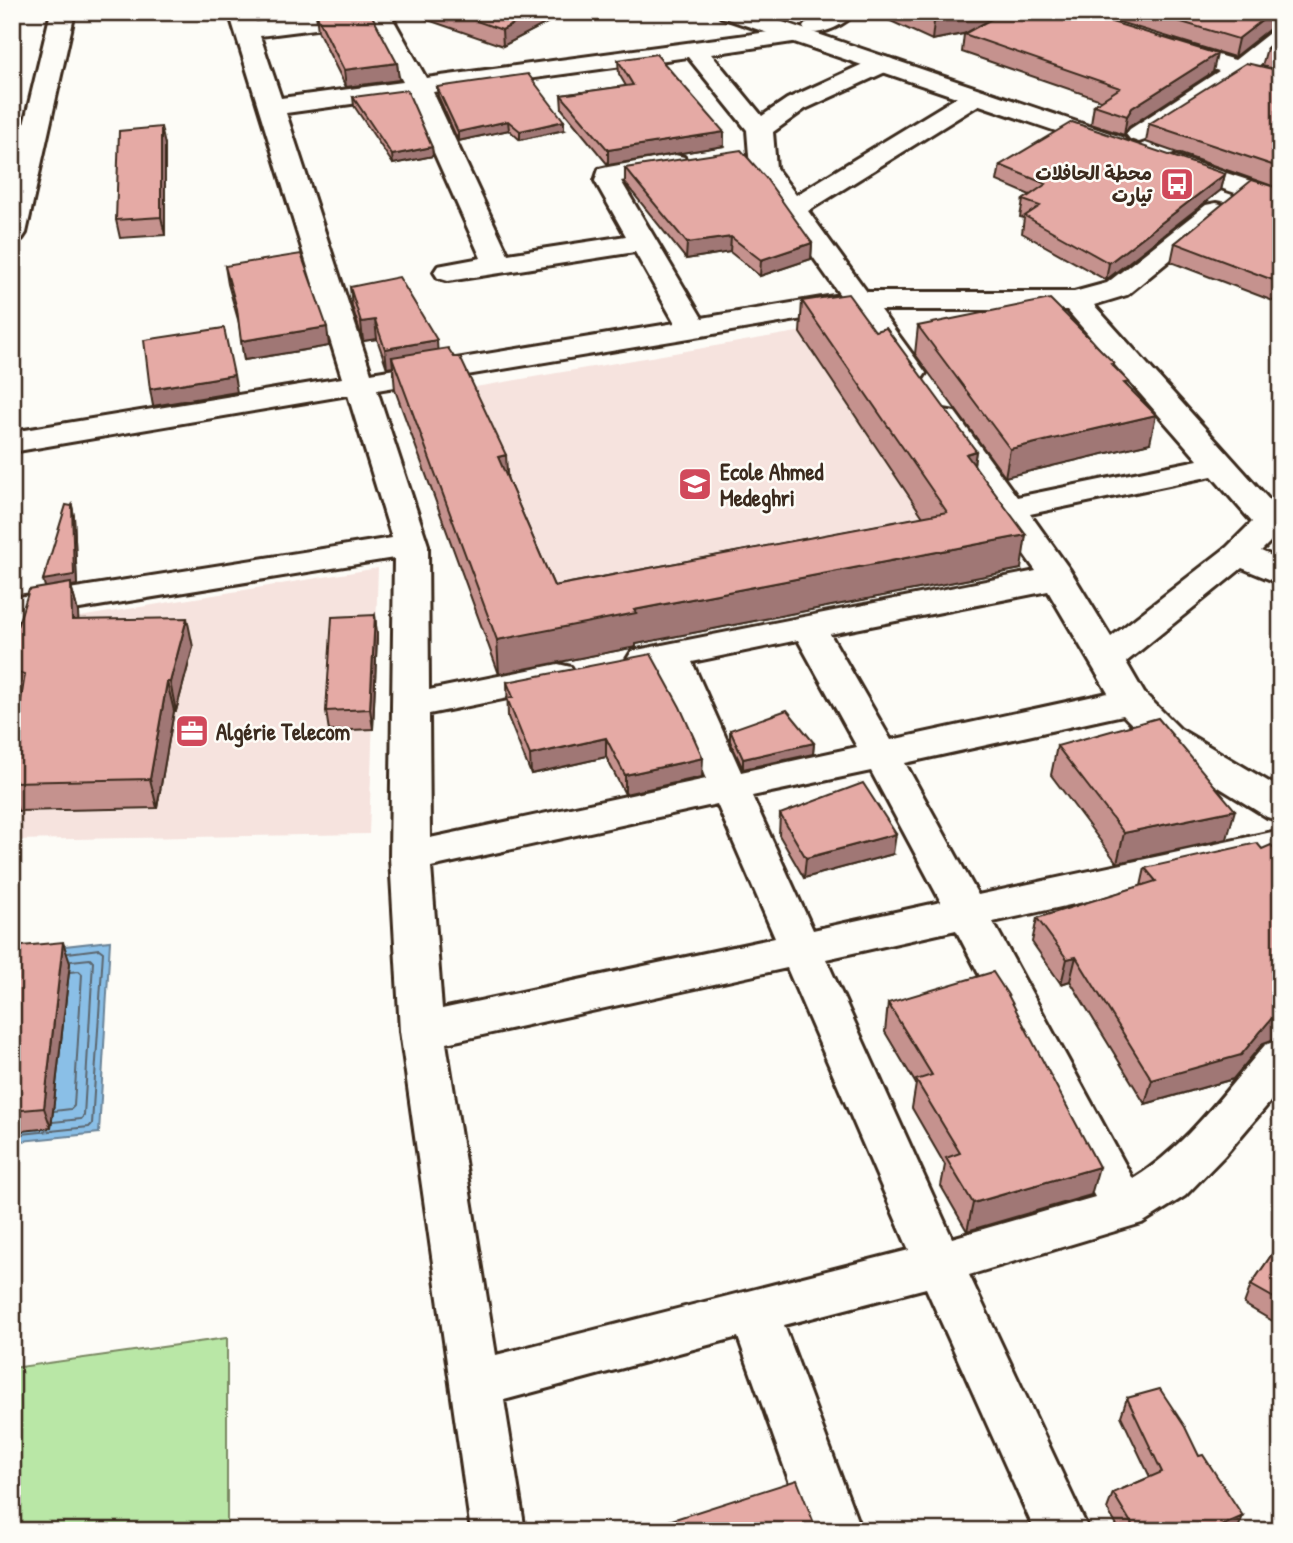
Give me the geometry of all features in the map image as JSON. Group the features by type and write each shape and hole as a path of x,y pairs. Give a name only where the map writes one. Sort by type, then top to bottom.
{"street":[{"path":"12,233 63,12"},
{"path":"729,12 806,31 1139,134 1281,182"},
{"path":"772,12 806,31 883,64 1281,200"},
{"path":"271,107 806,31 844,12"},
{"path":"498,264 418,87 378,13 244,21 411,545 410,857 422,1031 498,1531"},
{"path":"1139,134 1239,69 1281,35"},
{"path":"1137,38 1281,82"},
{"path":"694,49 763,168 1058,578 1131,701 1167,738 1281,807"},
{"path":"752,145 796,104 883,64"},
{"path":"793,209 976,96"},
{"path":"693,329 608,181 608,175 695,160"},
{"path":"12,442 859,301 1075,300 1117,289 1245,188"},
{"path":"448,272 643,242"},
{"path":"1075,300 1219,465 1275,517 1240,554 1107,659"},
{"path":"1008,509 1219,465"},
{"path":"12,608 411,545"},
{"path":"1240,554 1281,573"},
{"path":"409,706 1058,578"},
{"path":"807,627 882,755 1125,1209"},
{"path":"670,654 939,1263 1062,1531"},
{"path":"410,857 1131,701"},
{"path":"422,1031 1281,844"},
{"path":"475,1384 939,1263 1125,1209 1168,1182 1184,1167 1208,1143 1281,1057"},
{"path":"754,1311 834,1531"}],"shaded area":[{"name":"Ecole Ahmed Medeghri","path":"844,324 1021,569 498,671 399,400"},
{"name":"Algérie Telecom","path":"378,568 369,834 12,840 12,628"}],"green space":[{"path":"227,1338 227,1531 12,1531 12,1368"}],"water":[{"path":"110,941 99,1133 12,1142 12,952"}],"building":[{"path":"370,12 397,63 344,70 316,14"},
{"path":"451,12 536,12 502,30"},
{"path":"912,12 984,12 934,22"},
{"path":"1004,12 1079,12 1217,54 1132,108 1127,116 1094,105 1120,88 964,34"},
{"path":"1148,12 1273,12 1238,39"},
{"path":"1281,36 1281,52 1267,48"},
{"path":"656,54 724,132 608,150 561,95 633,85 618,60"},
{"path":"1246,63 1281,71 1281,168 1149,124"},
{"path":"528,74 564,121 520,131 508,121 458,132 437,87"},
{"path":"407,90 432,147 392,155 353,97"},
{"path":"1072,122 1225,174 1109,263 1025,216 1040,206 1023,200 1046,184 1000,165"},
{"path":"161,127 161,217 116,220 119,131"},
{"path":"741,150 765,177 812,243 761,260 731,237 687,243 625,168"},
{"path":"1252,180 1281,189 1281,283 1175,243"},
{"path":"301,254 327,327 241,341 237,309 225,266"},
{"path":"399,277 437,340 385,349 375,320 361,322 350,287"},
{"path":"848,294 875,331 886,328 976,451 966,454 1026,535 634,610 636,613 497,640 392,357 448,348 454,357 460,357 506,455 498,457 554,586 947,512 802,301"},
{"path":"1050,299 1114,363 1111,364 1129,382 1124,383 1156,415 1010,449 918,326"},
{"path":"224,328 234,375 150,389 144,340"},
{"path":"66,505 72,506 74,575 43,580"},
{"path":"71,583 72,620 187,618 170,682 167,682 150,779 12,782 12,758 25,674 12,672 12,643 29,590"},
{"path":"375,615 370,709 326,711 332,617"},
{"path":"651,654 680,707 703,758 625,775 606,738 530,755 507,698 513,697 507,682"},
{"path":"787,710 814,743 743,759 730,730"},
{"path":"1158,718 1235,810 1124,833 1057,746"},
{"path":"863,783 896,834 806,858 780,814"},
{"path":"1257,843 1262,849 1271,845 1281,856 1281,1015 1271,1019 1241,1055 1152,1080 1076,957 1067,959 1037,918 1156,881 1145,868"},
{"path":"63,942 44,1108 12,1111 12,947"},
{"path":"993,972 1008,995 1099,1167 973,1203 946,1158 960,1153 916,1080 932,1075 888,1003"},
{"path":"1281,1241 1281,1302 1251,1285"},
{"path":"1160,1389 1185,1427 1199,1456 1203,1455 1243,1516 1210,1531 1136,1531 1113,1493 1162,1472 1127,1398"},
{"path":"797,1480 817,1531 651,1531 650,1527"}],"place":[{"name":"محطة الحافلات تيارت","path":"1177,184"},
{"name":"Ecole Ahmed Medeghri","path":"695,484"},
{"name":"Algérie Telecom","path":"192,731"}]}
